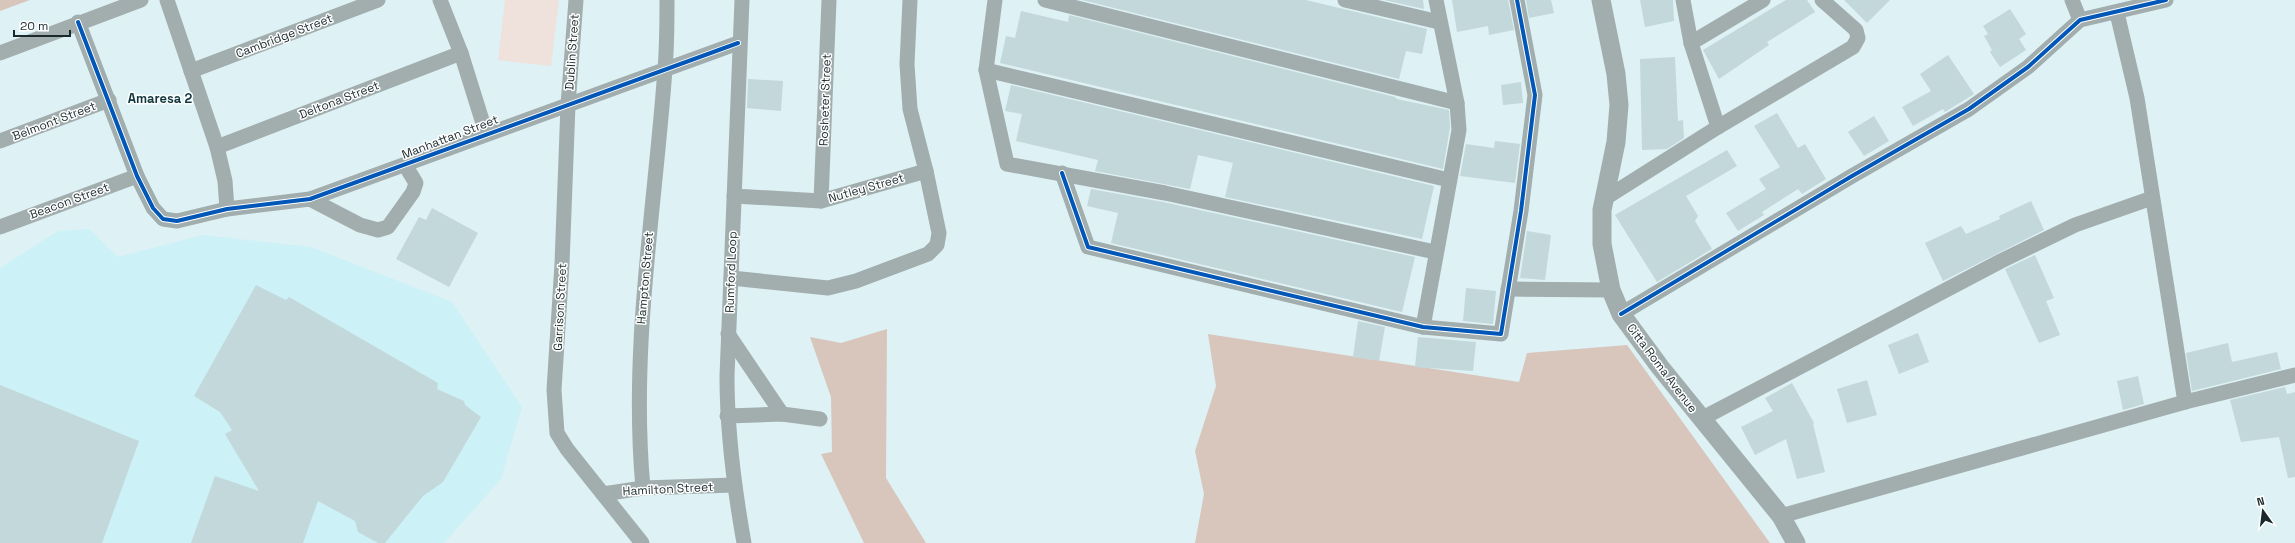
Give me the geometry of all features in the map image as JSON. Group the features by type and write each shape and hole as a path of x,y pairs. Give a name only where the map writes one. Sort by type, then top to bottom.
{"street":[{"path":"0,53 78,22 141,0"},
{"path":"167,0 217,147 225,181 227,209"},
{"name":"Cambridge Street","path":"191,72 378,0"},
{"path":"440,0 461,53 486,133"},
{"name":"Dublin Street","path":"568,104 576,0"},
{"name":"Hampton Street","path":"643,488 638,439 638,378 644,278 666,69 667,0"},
{"name":"Rumford Loop","path":"742,0 738,43 734,196 728,334 727,416 734,485 744,543"},
{"name":"Rosheter Street","path":"821,201 829,0"},
{"path":"731,278 828,288 856,281 928,254 937,245 938,233 926,172 910,109 906,64 910,0"},
{"path":"995,0 986,70 1007,164 1062,173 1435,252"},
{"path":"1046,0 1457,103"},
{"path":"1345,0 1439,22"},
{"path":"1423,327 1435,252 1459,130 1457,103 1439,22 1436,0"},
{"path":"1062,173 1088,247 1423,327 1501,334 1521,211 1535,96 1517,0"},
{"name":"Citta Roma Avenue","path":"1601,0 1616,74 1619,105 1616,142 1602,210 1602,244 1611,290 1621,314 1701,419 1781,516 1796,543"},
{"path":"1683,0 1691,43 1718,127"},
{"path":"1691,43 1764,0"},
{"path":"1604,199 1718,127 1853,47 1858,38 1856,30 1822,0"},
{"path":"2072,0 2080,20"},
{"path":"1621,314 1845,180 1969,109 2028,67 2080,20 2117,13 2166,0"},
{"path":"2117,13 2137,98 2185,402"},
{"path":"78,22 138,176"},
{"name":"Manhattan Street","path":"138,176 152,208 163,218 177,221 227,209 310,200 486,133 738,43"},
{"name":"Deltona Street","path":"217,147 461,53"},
{"path":"986,70 1449,180"},
{"name":"Belmont Street","path":"0,141 109,100"},
{"name":"Garrison Street","path":"568,104 562,264 554,390 557,433 567,449 604,494"},
{"path":"310,200 360,225 378,230 388,227 415,187 416,182 405,165"},
{"name":"Nutley Street","path":"734,196 821,201 926,172"},
{"name":"Beacon Street","path":"0,227 138,176"},
{"path":"1701,419 2001,261 2075,225 2152,198"},
{"path":"1508,289 1611,290"},
{"path":"728,334 782,414"},
{"path":"1781,516 2185,402 2295,375"},
{"path":"727,416 782,414 820,419"},
{"name":"Hamilton Street","path":"604,494 643,488 734,485"},
{"path":"604,494 642,543"}],"shaded area":[{"path":"0,0 30,0 0,11"},
{"path":"505,0 559,0 551,66 498,60"},
{"path":"89,229 118,257 203,235 311,247 452,302 522,407 501,479 444,543 0,543 0,268 58,231"},
{"path":"887,329 886,478 926,543 864,543 821,454 832,452 831,397 810,337 841,343"},
{"path":"1208,334 1519,382 1527,353 1627,345 1770,543 1195,543 1204,494 1195,451 1216,386"}],"building":[{"path":"1082,0 1306,0 1427,29 1422,54 1406,51 1399,79"},
{"path":"1384,0 1423,0 1424,9"},
{"path":"1452,0 1508,0 1514,30 1489,35 1488,26 1457,32"},
{"path":"1526,0 1551,0 1554,13 1529,18"},
{"path":"1640,0 1673,0 1674,21 1645,27"},
{"path":"1786,0 1807,0 1815,12 1767,42 1769,45 1719,79 1703,50"},
{"path":"1844,0 1890,0 1867,23"},
{"path":"2010,9 2026,34 2019,39 2026,50 2000,67 1990,52 1992,50 1984,36 1988,34 1983,26"},
{"path":"1021,11 1068,22 1069,15 1395,97 1397,99 1449,110 1450,127 1443,169 1000,63 1006,36 1015,38"},
{"path":"1948,55 1974,94 1945,112 1943,109 1913,126 1902,107 1931,91 1920,74"},
{"path":"1675,57 1678,121 1683,120 1684,138 1667,149 1642,150 1640,59"},
{"path":"748,79 783,81 781,111 747,108"},
{"path":"1521,82 1523,103 1503,105 1501,85"},
{"path":"1011,85 1434,186 1422,239 1225,197 1233,163 1198,155 1190,189 1095,171 1098,160 1016,141 1022,114 1005,111"},
{"path":"1777,113 1798,148 1805,144 1826,179 1802,194 1798,189 1762,212 1764,215 1738,231 1726,213 1766,189 1759,179 1780,167 1754,126"},
{"path":"1874,116 1889,141 1864,156 1848,132"},
{"path":"1495,141 1520,144 1515,183 1460,176 1466,144 1494,148"},
{"path":"1727,150 1737,166 1686,196 1698,216 1695,221 1712,249 1657,282 1615,215"},
{"path":"1091,189 1163,202 1415,257 1402,312 1111,243 1118,213 1087,206"},
{"path":"2031,201 2044,230 1943,281 1925,243 1961,226 1966,234 2000,219 1999,216"},
{"path":"432,208 478,233 449,287 396,259 419,217 426,220"},
{"path":"1527,231 1551,235 1545,280 1520,278"},
{"path":"2035,255 2054,298 2046,301 2060,335 2039,343 2005,269"},
{"path":"256,285 286,300 289,297 438,383 437,389 464,401 465,405 481,417 443,482 423,496 385,543 378,543 358,532 355,521 318,501 303,543 191,543 215,476 259,491 225,434 232,430 220,412 194,396"},
{"path":"1466,288 1496,291 1493,324 1463,321"},
{"path":"1358,321 1385,327 1379,361 1353,357"},
{"path":"1918,333 1929,362 1899,374 1888,345"},
{"path":"1418,337 1476,342 1473,371 1415,367"},
{"path":"2228,343 2232,362 2277,352 2281,369 2192,391 2186,353"},
{"path":"2138,376 2144,404 2123,410 2117,381"},
{"path":"1867,380 1877,415 1847,423 1837,389"},
{"path":"1792,383 1814,423 1825,472 1797,479 1786,439 1755,455 1741,427 1773,411 1765,398"},
{"path":"0,385 139,441 102,543 0,543"},
{"path":"2285,387 2287,394 2295,392 2295,477 2288,478 2279,437 2241,442 2230,400"}],"cycle path":[{"path":"1062,173 1088,247 1423,327 1501,334 1521,211 1535,95 1517,0"},
{"path":"1621,314 1852,176 1969,109 2028,67 2080,20 2166,0"},
{"path":"78,22 137,176 153,208 163,219 177,221 227,209 310,199 738,43"}],"district":[{"name":"Amaresa 2","path":"160,98"}]}
